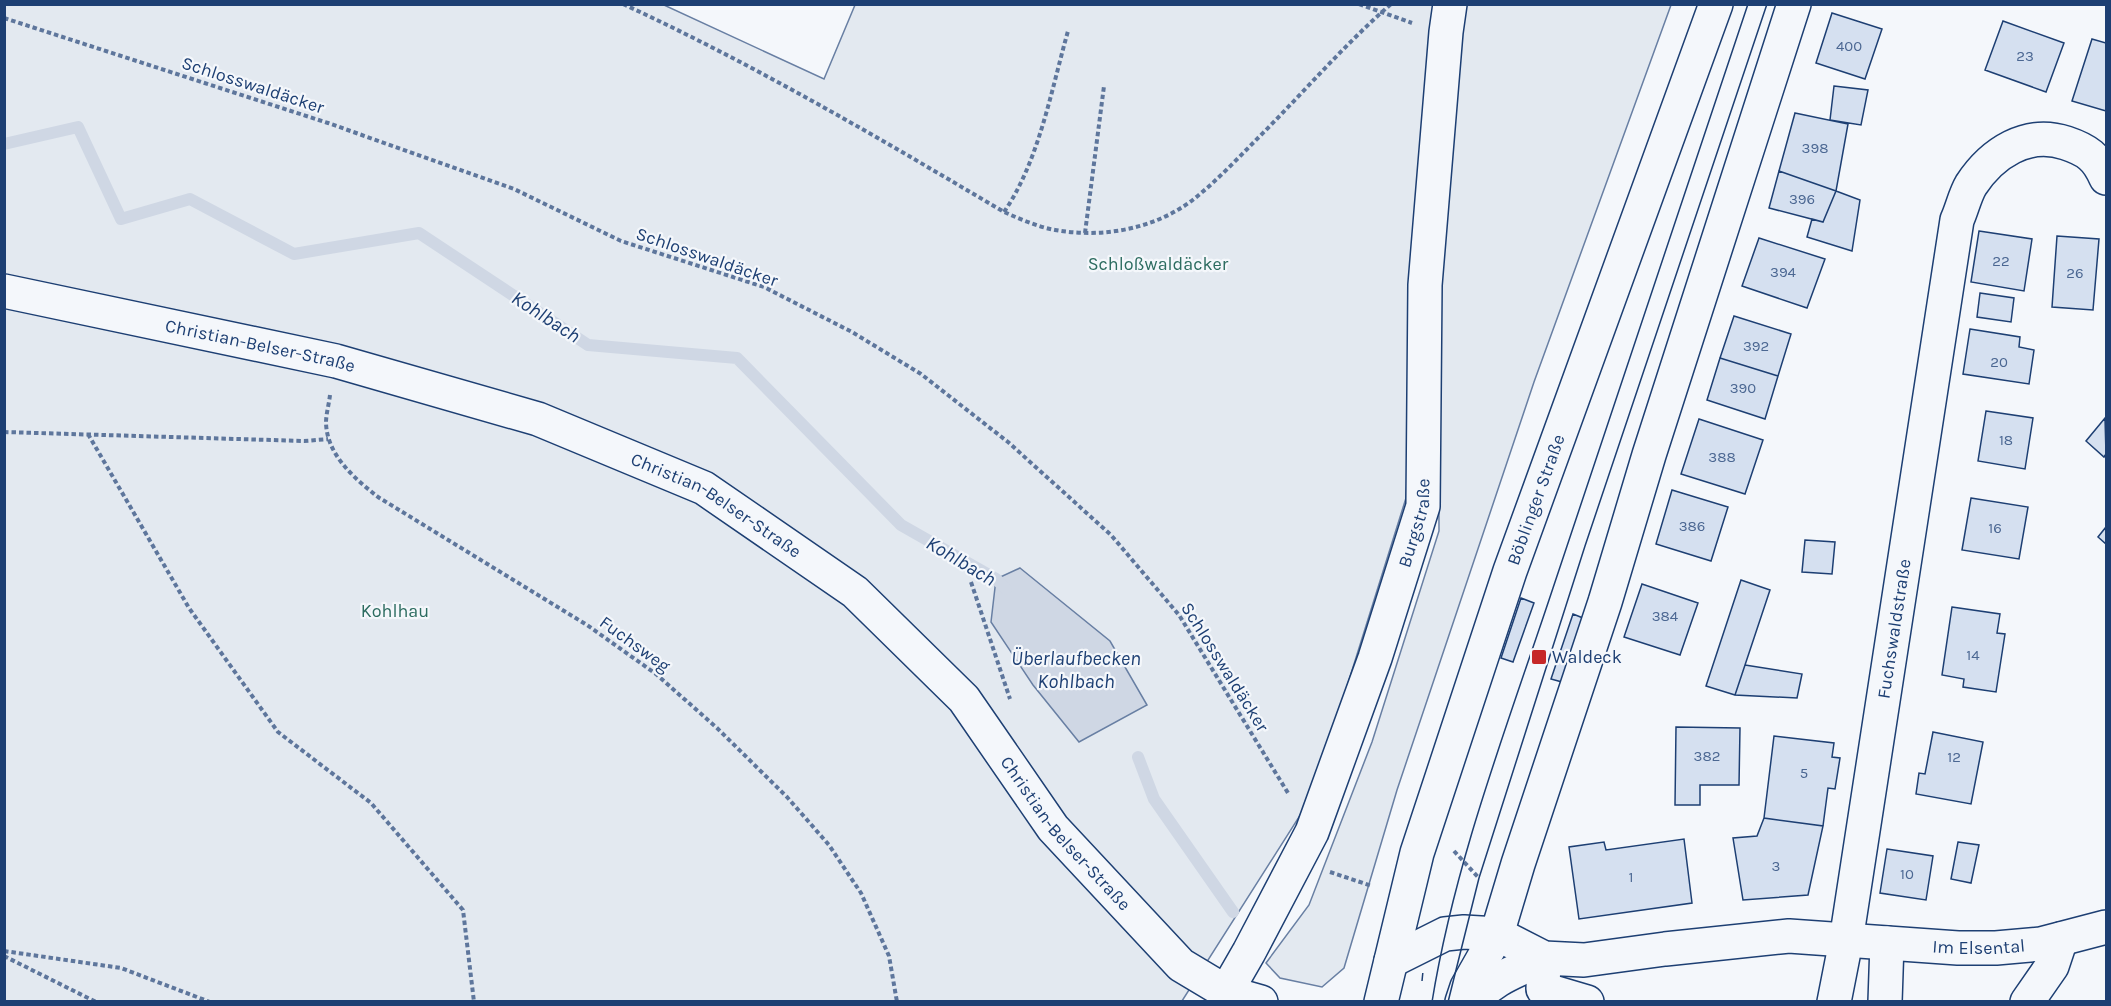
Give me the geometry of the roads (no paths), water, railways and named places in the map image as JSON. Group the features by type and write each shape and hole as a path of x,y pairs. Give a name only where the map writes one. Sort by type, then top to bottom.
{"street":[{"name":"Böblinger Straße","path":"1381,1002 1417,853 1510,571 1716,4"},
{"path":"1462,1002 1467,987 1497,934 1605,602 1649,455 1794,4"},
{"name":"Burgstraße","path":"1230,997 1249,952 1312,831 1376,658 1423,506 1425,285 1448,18"},
{"name":"Fuchswaldstraße","path":"1834,1002 1846,941 1958,220 1970,187 1987,164 2010,146 2034,139 2057,140 2084,149 2101,166 2106,178"},
{"name":"Christian-Belser-Straße","path":"4,291 336,361 538,419 704,488 855,592 964,699 1053,828 1181,965 1230,997 1261,1002"},
{"name":"Im Elsental","path":"1846,941 1996,948 2040,944 2106,927"},
{"path":"1391,961 1444,934 1464,932 1497,934 1544,958 1584,960 1789,936 1846,941"},
{"path":"2027,1002 2052,966 2061,939"},
{"path":"1885,1002 1887,944"},
{"path":"1474,1002 1479,994 1501,978 1544,958"},
{"path":"1544,958 1543,990 1587,1002"}],"water":[{"name":"Überlaufbecken Kohlbach","path":"1020,568 1110,641 1147,705 1079,742 1033,685 991,622 996,579"}],"waterway":[{"name":"Kohlbach","path":"4,144 78,127 121,219 190,199 294,254 419,233 588,345 737,358 901,525 996,579 1006,589"},
{"name":"Kohlbach","path":"1138,757 1154,799 1233,912"}],"tram line":[{"path":"1432,1002 1454,897 1484,793 1748,4"},
{"path":"1448,1002 1479,878 1585,546 1767,4"}],"place":[{"name":"Waldeck","path":"1539,657"}],"park label":[{"name":"Schloßwaldäcker","path":"1158,264"},
{"name":"Kohlhau","path":"395,611"}]}
